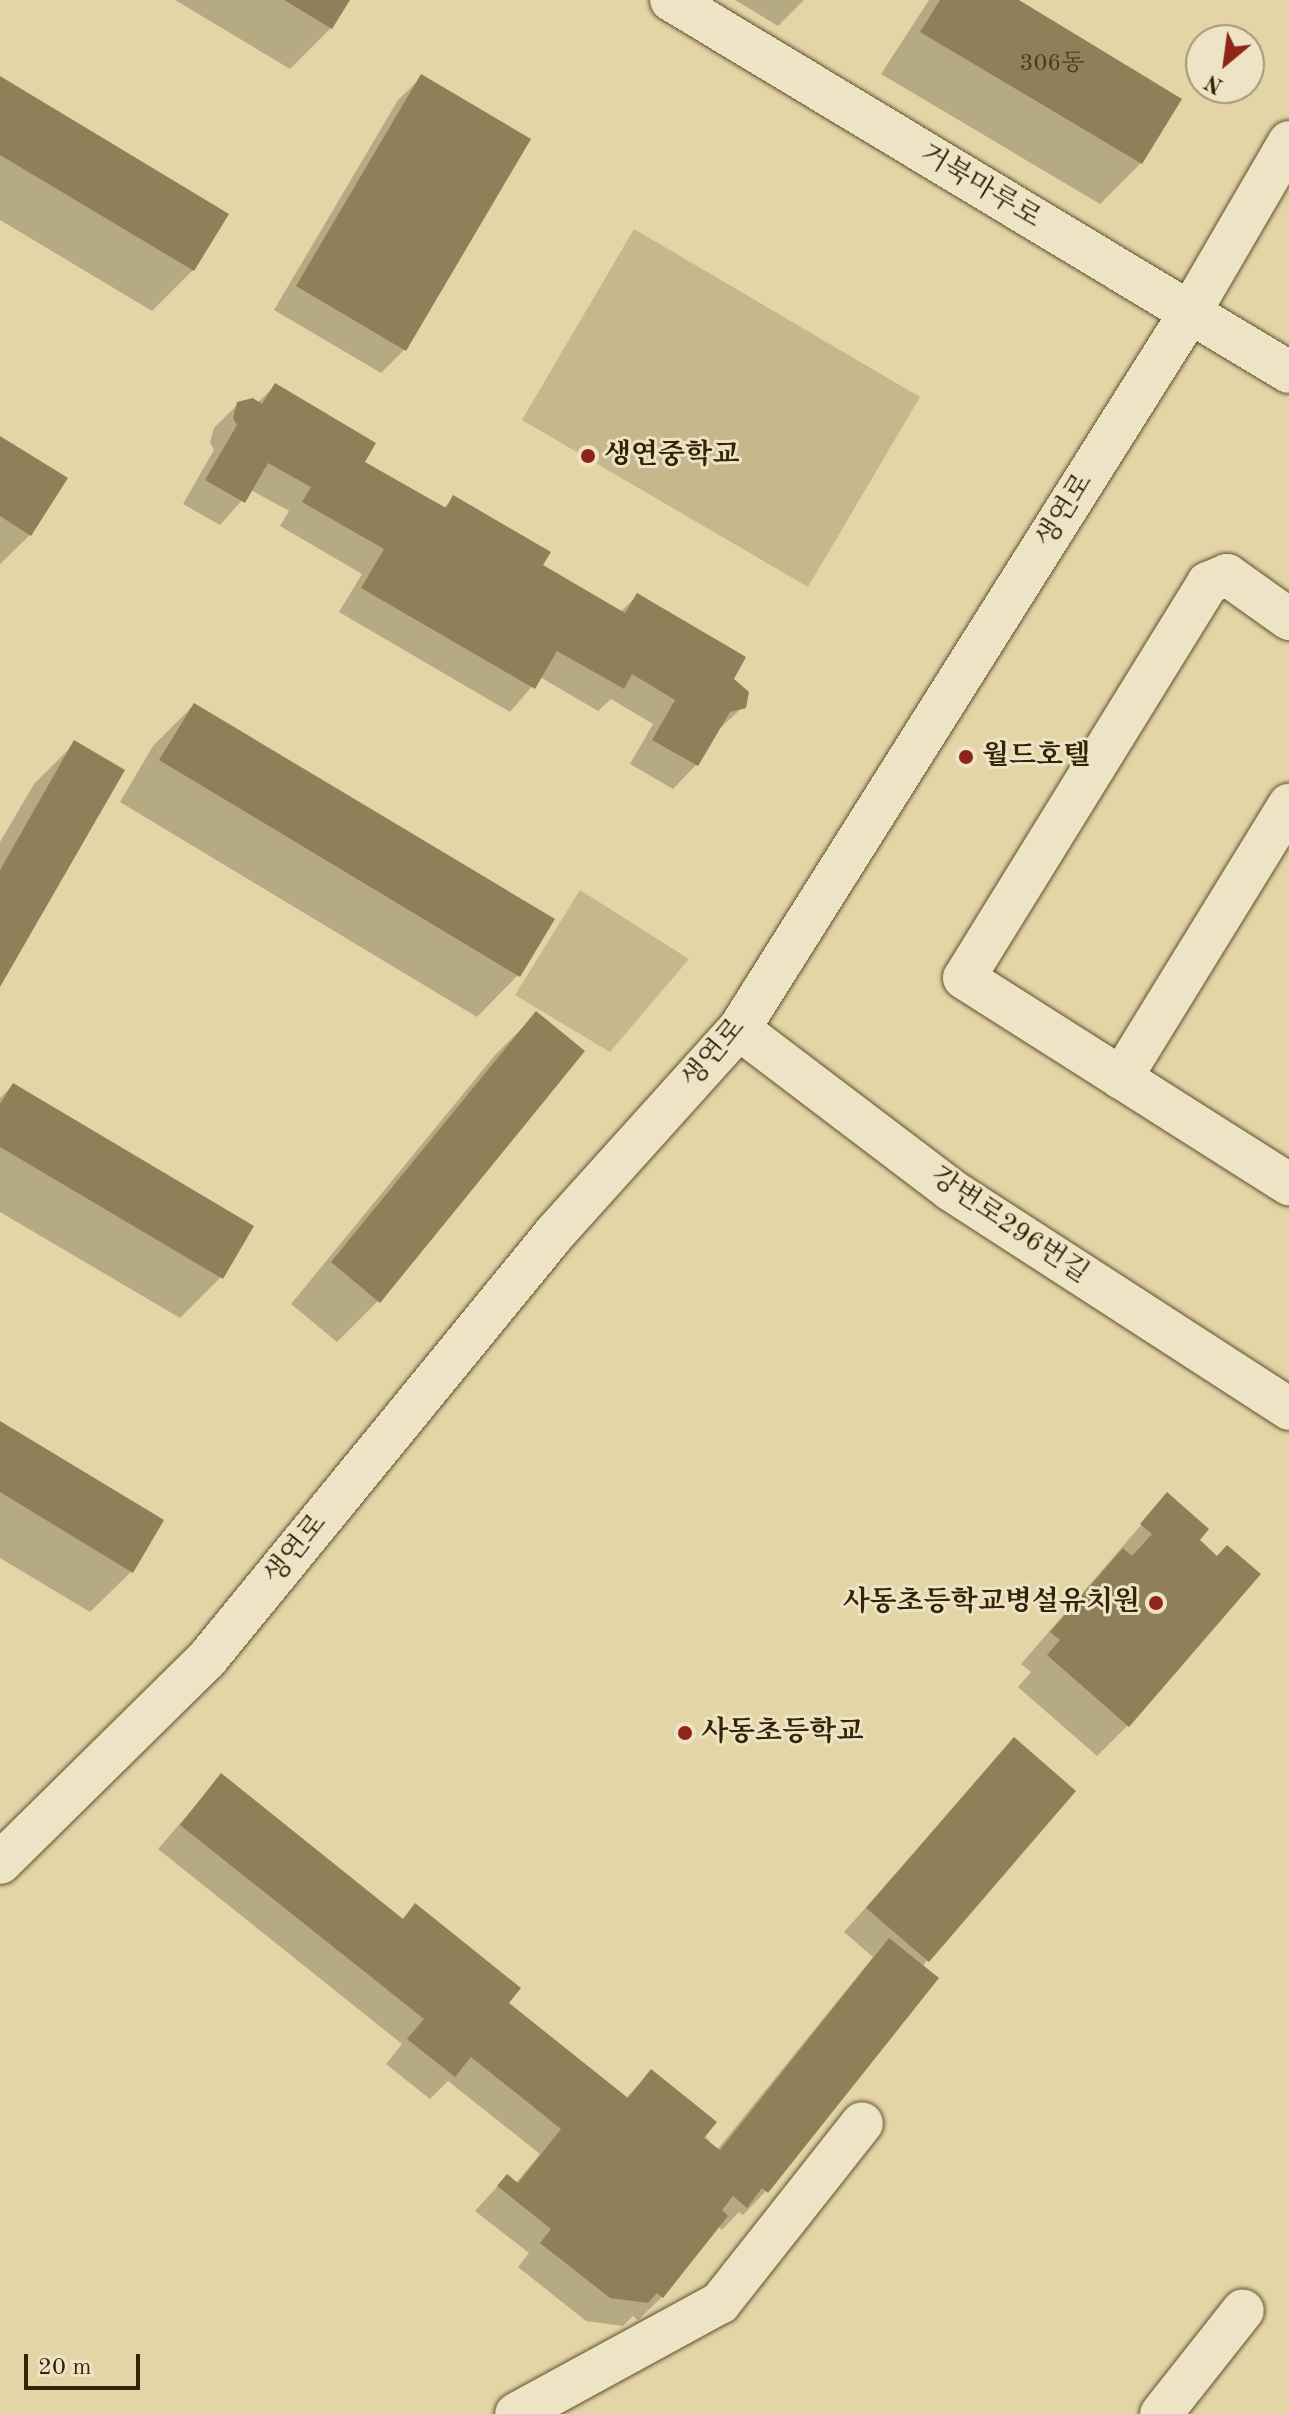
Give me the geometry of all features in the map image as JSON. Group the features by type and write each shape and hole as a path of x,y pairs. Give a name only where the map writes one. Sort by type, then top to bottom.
{"street":[{"name":"거북마루로","path":"671,0 1289,372"},
{"name":"생연로","path":"0,1863 207,1659 555,1233 739,1029 1189,314 1289,142"},
{"path":"1289,619 1227,575 1208,583 964,978 1289,1184"},
{"path":"1121,1078 1289,805"},
{"name":"강변로296번길","path":"739,1029 951,1190 1289,1409"},
{"path":"516,2414 720,2303 862,2123"},
{"path":"1161,2414 1243,2310"}],"shaded area":[{"path":"634,229 920,397 808,587 522,420"},
{"path":"580,890 689,959 610,1052 515,995"}],"building":[{"path":"284,0 350,0 332,29"},
{"path":"940,0 1019,0 1182,99 1142,164 920,32"},
{"path":"421,74 531,139 406,351 296,286"},
{"path":"0,76 229,214 194,271 0,155"},
{"path":"275,383 376,443 365,462 446,508 453,495 551,552 543,565 625,613 637,593 746,657 734,679 749,692 746,708 730,712 698,766 652,740 675,700 632,674 624,689 557,651 535,689 361,588 384,549 302,502 311,487 268,463 245,503 205,480 237,425 233,418 237,402 253,398 262,404"},
{"path":"0,436 68,478 31,536 0,516"},
{"path":"194,703 555,919 520,977 159,760"},
{"path":"74,740 125,770 0,987 0,870"},
{"path":"536,1011 585,1051 380,1303 331,1262"},
{"path":"13,1083 254,1226 223,1279 0,1147 0,1104"},
{"path":"0,1421 164,1520 133,1573 0,1492"},
{"name":"사동초등학교병설유치원","path":"1167,1492 1209,1529 1200,1540 1217,1556 1227,1545 1261,1574 1129,1727 1047,1655 1060,1640 1050,1632 1123,1548 1132,1556 1152,1534 1140,1524"},
{"path":"1014,1737 1076,1791 929,1962 866,1908"},
{"path":"221,1773 403,1919 415,1903 521,1988 509,2003 628,2098 651,2069 717,2122 704,2138 720,2150 889,1938 939,1978 768,2193 762,2188 747,2208 733,2196 722,2210 728,2216 663,2298 657,2293 648,2303 610,2298 540,2243 551,2229 497,2186 507,2174 518,2183 561,2129 471,2057 455,2077 407,2039 424,2019 180,1825"}],"place":[{"name":"생연중학교","path":"588,456"},
{"name":"월드호텔","path":"966,757"},
{"name":"사동초등학교병설유치원","path":"1156,1603"},
{"name":"사동초등학교","path":"685,1733"}]}
